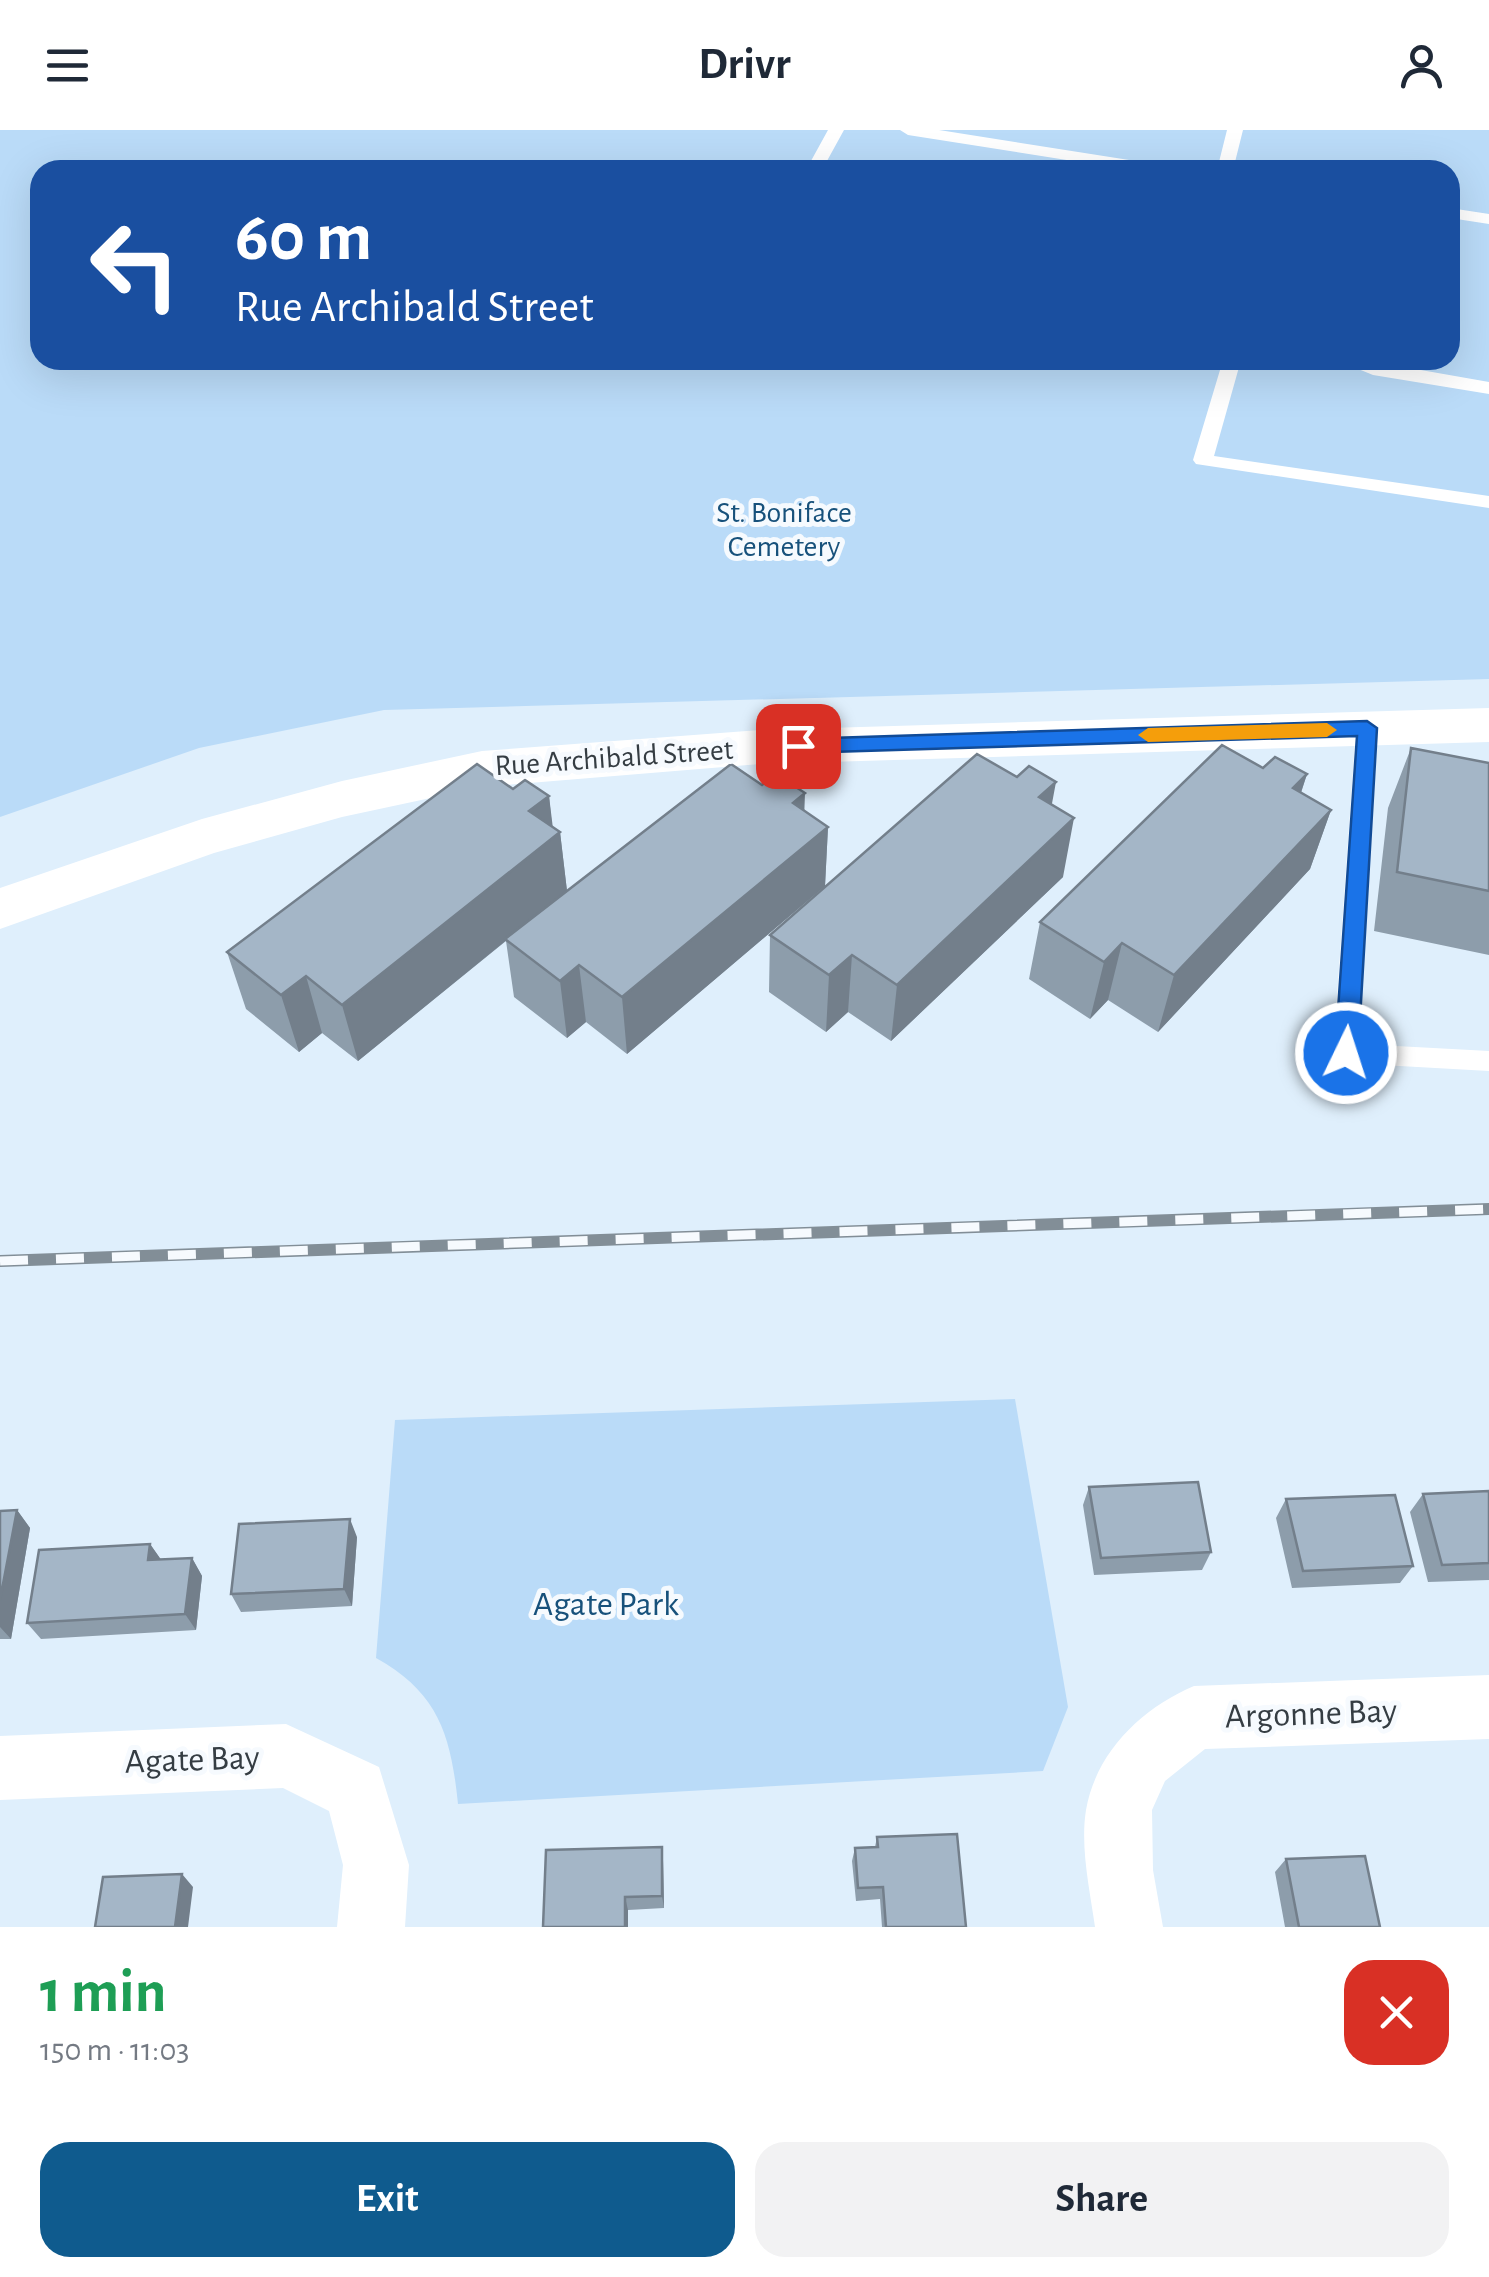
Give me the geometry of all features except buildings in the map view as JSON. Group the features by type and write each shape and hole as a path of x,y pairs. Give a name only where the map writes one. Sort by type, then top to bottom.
{"main road":[{"name":"Rue Archibald Street","path":"0,909 202,838 342,799 482,768 760,748 1489,725"}],"street":[{"name":"Argonne Bay","path":"1128,1927 1120,1870 1118,1809 1142,1758 1194,1718 1489,1707"},
{"name":"Agate Bay","path":"0,1768 286,1756 356,1790 376,1864 371,1927"}],"lane":[{"path":"820,160 836,130"},
{"path":"908,130 1098,160"},
{"path":"1228,160 1235,130"},
{"path":"1460,215 1489,219"},
{"path":"1229,370 1203,460 1489,502"},
{"path":"1379,370 1489,388"},
{"path":"1367,728 1346,1053 1489,1061"}],"green space":[{"name":"St. Boniface Cemetery","path":"0,130 1489,130 1489,679 384,710 199,748 0,817"},
{"name":"Agate Park","path":"1015,1399 1068,1707 1043,1771 458,1804 451,1757 438,1719 414,1686 376,1658 395,1420"}],"railway":[{"path":"0,1261 1489,1209"}],"slow traffic":[{"path":"1148,735 1327,730"}],"route":[{"path":"798,746 1367,728 1346,1053"}]}
